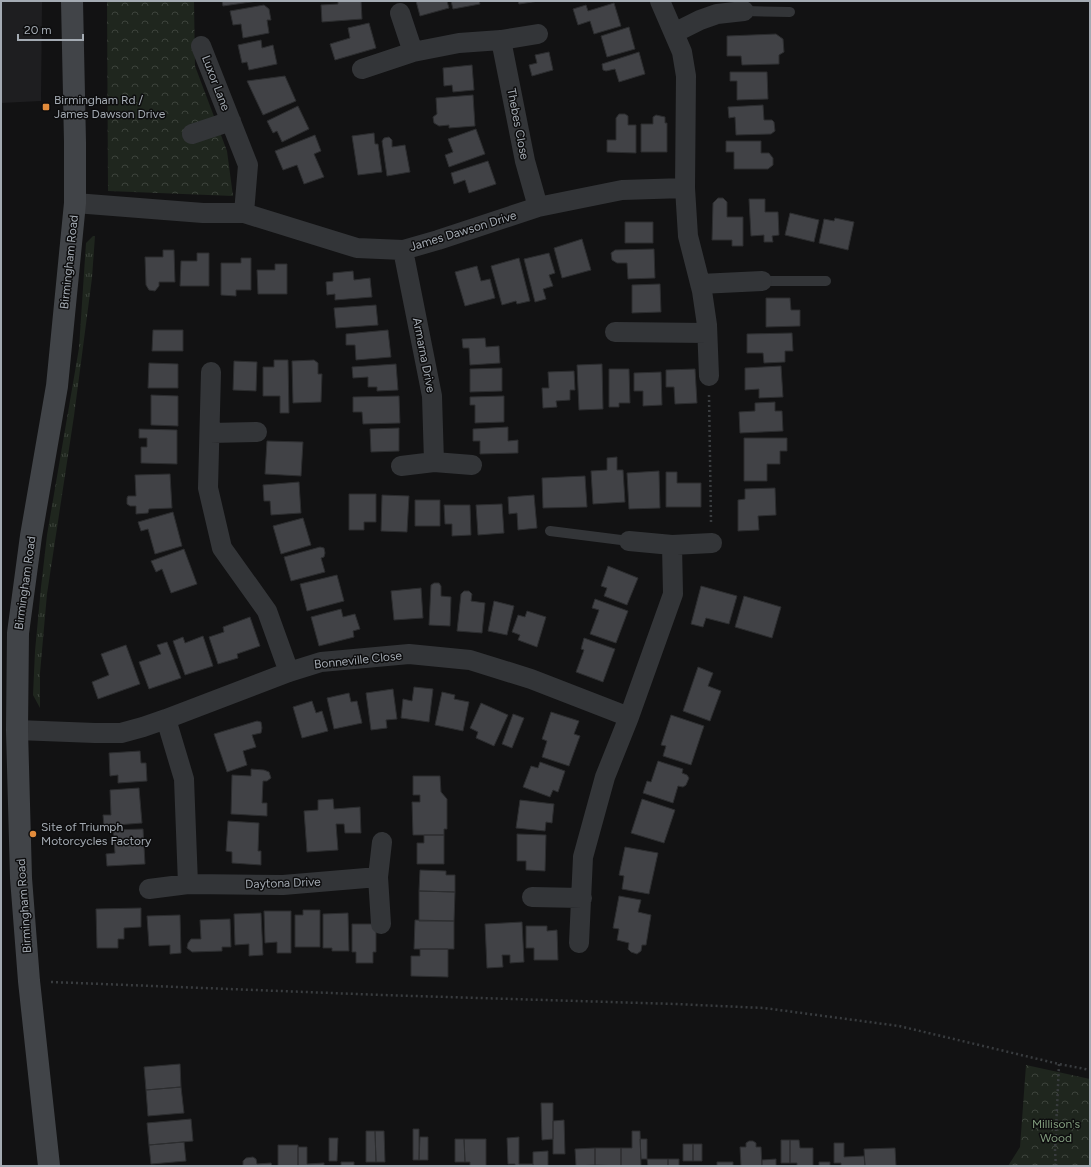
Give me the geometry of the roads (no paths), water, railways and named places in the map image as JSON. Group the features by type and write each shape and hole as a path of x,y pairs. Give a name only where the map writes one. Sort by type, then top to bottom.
{"main road":[{"name":"Birmingham Road","path":"49,1166 29,981 21,878 17,730 18,633 31,536 57,386 75,203 72,1"}],"street":[{"path":"660,1 682,52 686,76 685,188 688,236 700,284 707,333 709,376"},
{"path":"674,33 700,20 717,14 744,11"},
{"path":"400,13 413,52"},
{"path":"362,69 413,52 459,43 501,40 538,34"},
{"name":"Thebes Close","path":"501,40 525,162 538,207"},
{"name":"Luxor Lane","path":"201,46 248,165 244,213"},
{"name":"Luxor Lane","path":"192,134 231,121"},
{"name":"James Dawson Drive","path":"75,203 203,213 244,213 357,248 403,250 538,207 622,190 685,188"},
{"name":"Armarna Drive","path":"403,250 432,396 434,462"},
{"path":"700,284 762,281"},
{"path":"615,332 707,333"},
{"path":"210,372 208,488 222,548 267,611 289,672"},
{"path":"210,433 257,432"},
{"path":"401,466 434,462 472,465"},
{"path":"629,542 672,545 712,543"},
{"path":"579,943 583,857 605,777 629,717 673,594 672,545"},
{"name":"Bonneville Close","path":"17,730 95,734 121,733 166,719 289,672 321,662 409,654 470,660 531,679 629,717"},
{"path":"166,719 184,779 188,884"},
{"path":"381,924 378,877 382,842"},
{"name":"Daytona Drive","path":"149,889 188,884 284,885 378,877"},
{"path":"532,897 582,898"}],"lane":[{"path":"744,11 790,12"},
{"path":"762,281 826,281"},
{"path":"550,531 629,542"}],"place":[{"name":"Birmingham Rd / James Dawson Drive","path":"46,107"},
{"name":"Site of Triumph Motorcycles Factory","path":"33,834"}],"park label":[{"name":"Millison's Wood","path":"1056,1131"}]}
